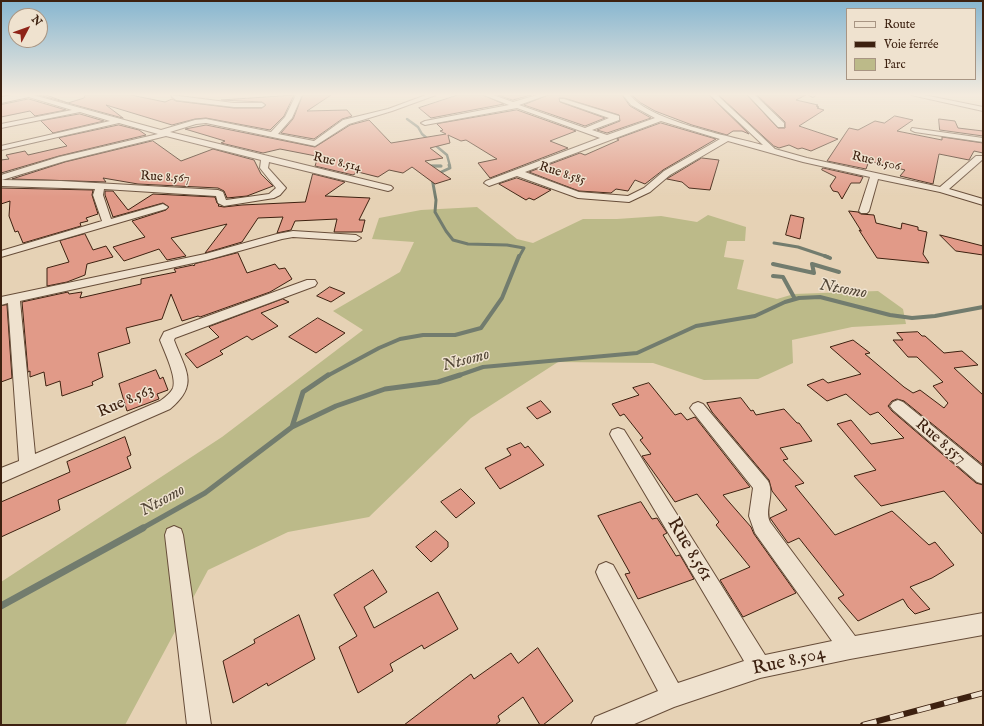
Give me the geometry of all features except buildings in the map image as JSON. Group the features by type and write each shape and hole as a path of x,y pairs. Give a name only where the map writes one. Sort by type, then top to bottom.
{"street":[{"path":"1,148 84,129"},
{"name":"Rue 8.514","path":"148,129 388,188"},
{"path":"1,178 47,163 175,129"},
{"path":"243,129 315,144 336,129"},
{"path":"272,135 280,129"},
{"path":"582,129 607,138"},
{"path":"489,183 632,129"},
{"name":"Rue 8.506","path":"693,129 775,152 942,190 983,202"},
{"path":"748,129 775,152"},
{"path":"915,130 983,140"},
{"name":"Rue 8.585","path":"518,173 578,195 629,199 647,190 667,173 725,138"},
{"path":"942,190 979,158"},
{"name":"Rue 8.567","path":"1,183 61,184 218,193 220,194 221,201 224,203 272,196 277,193 281,188 264,168 266,159"},
{"path":"864,211 875,175"},
{"path":"100,187 98,195 108,223"},
{"path":"1,254 163,207"},
{"path":"28,465 7,300 207,257 281,236 293,234 356,238"},
{"name":"Rue 8.563","path":"1,476 165,405 176,396 181,386 179,374 167,340 169,335 311,283"},
{"name":"Rue 8.557","path":"898,406 983,477"},
{"path":"698,408 762,486 758,516 762,527 850,648"},
{"name":"Rue 8.561","path":"618,434 760,667"},
{"path":"174,535 199,725"},
{"path":"606,572 674,696"},
{"name":"Rue 8.504","path":"603,725 674,696 760,667 850,648 983,624"}],"green space":[{"path":"477,207 517,239 533,243 583,219 617,219 661,216 697,222 708,215 746,227 745,241 727,241 724,257 744,260 737,289 777,299 794,294 878,291 903,309 906,324 852,327 792,340 793,363 758,379 704,380 653,363 558,362 471,418 369,517 288,532 208,570 125,725 1,725 1,582 222,437 363,330 333,311 400,272 414,242 372,239 379,218 421,210"}],"waterway":[{"path":"419,129 422,134 447,155 450,166"},
{"path":"437,174 450,168 449,165"},
{"path":"427,166 441,166"},
{"path":"432,178 436,200 435,212 453,240 468,244 507,245 524,248 519,257"},
{"path":"774,243 798,247 825,256"},
{"path":"327,376 379,348 400,339 423,335 455,335 481,328 502,298 519,256"},
{"path":"825,256 830,258"},
{"path":"773,264 814,273 812,264 839,272"},
{"path":"773,276 783,277 795,299"},
{"name":"Ntsomo","path":"459,375 483,367 637,353 696,326 755,316 785,302 799,298 820,297 890,315 912,318 935,316 983,307"},
{"path":"292,427 303,392 328,375"},
{"name":"Ntsomo","path":"292,427 336,406 385,389 438,382 459,375"},
{"name":"Ntsomo","path":"141,529 205,493 292,427"},
{"name":"Ntsomo","path":"1,606 143,528"}],"railway":[{"path":"863,725 983,693"}]}
